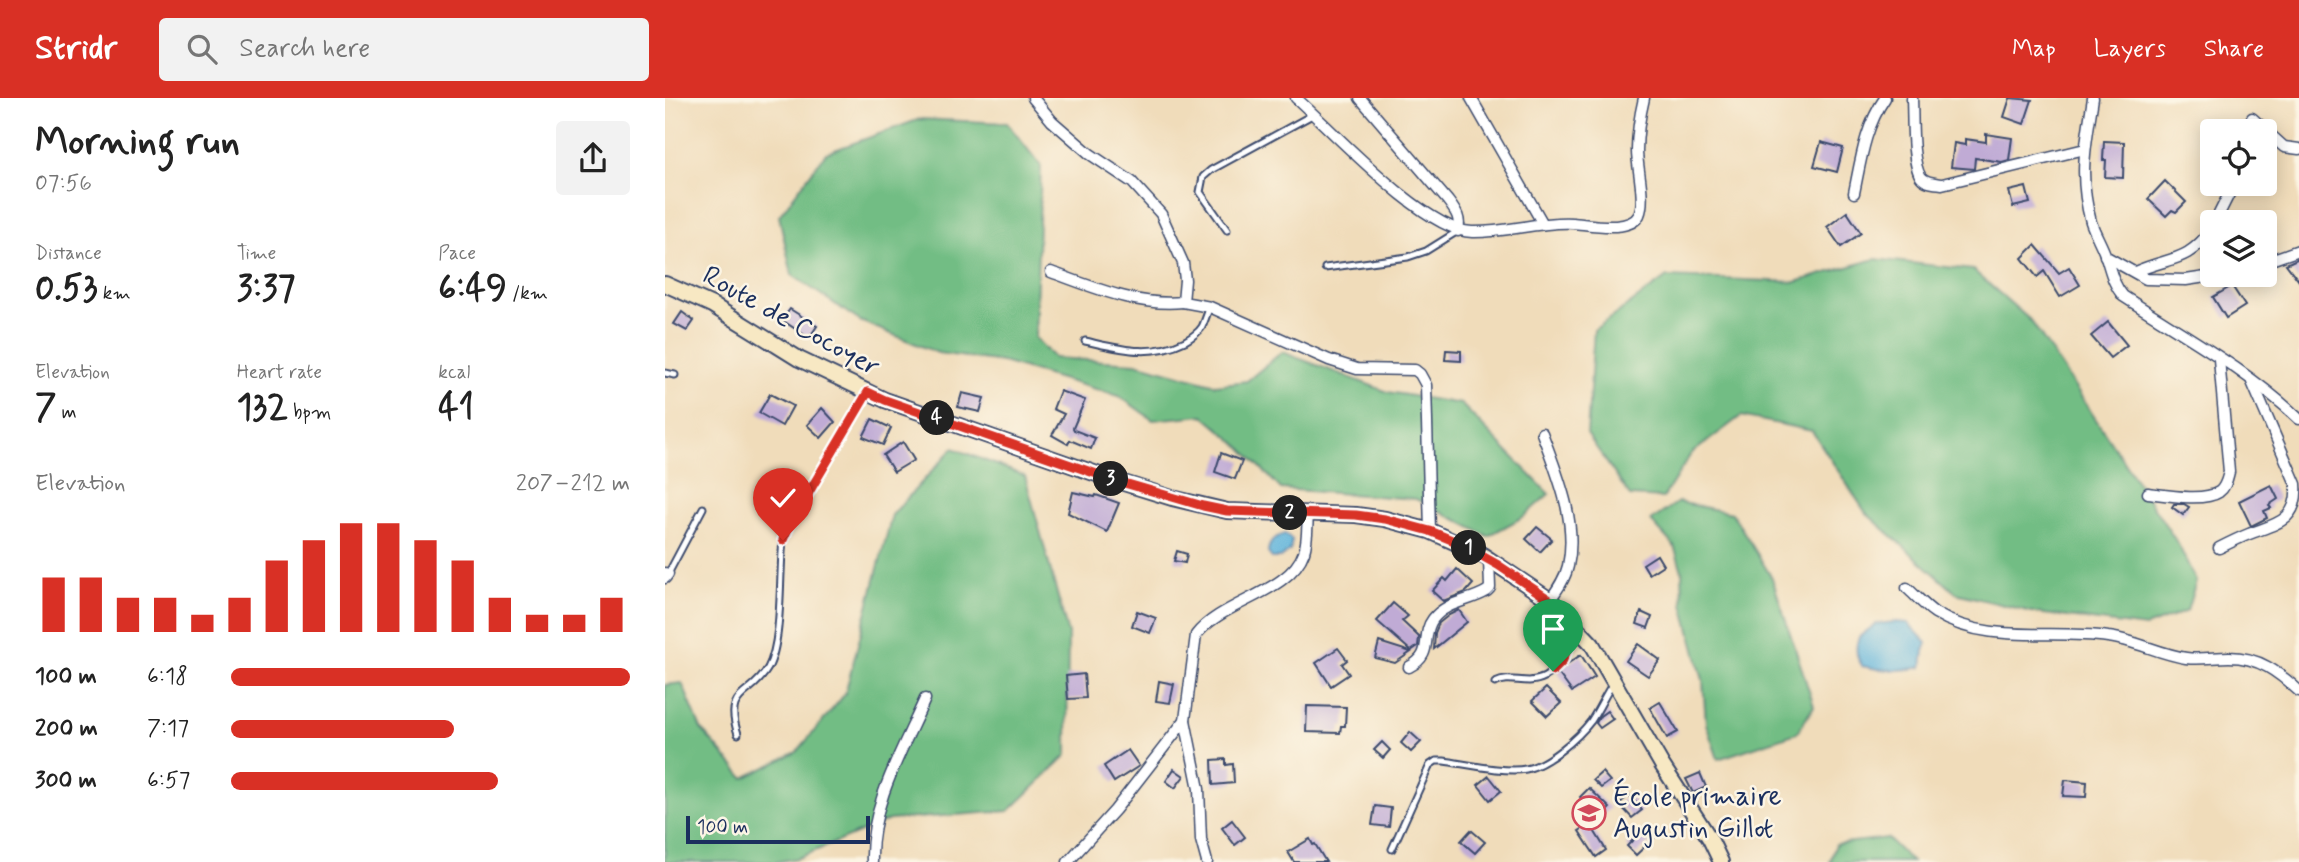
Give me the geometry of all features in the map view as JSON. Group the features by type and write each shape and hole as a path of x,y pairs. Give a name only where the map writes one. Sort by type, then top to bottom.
{"main road":[{"name":"Route de Cocoyer","path":"665,284 712,305 799,359 885,400 1114,480 1227,511 1385,519 1430,531 1489,559 1550,600 1592,644 1662,765 1710,839 1721,862"}],"street":[{"path":"1033,98 1052,121 1090,155 1132,182 1161,214 1183,263 1183,302"},
{"path":"1296,98 1397,192 1433,218 1458,231 1473,232 1559,222 1616,226 1626,225 1638,216 1641,199 1637,151 1639,118 1644,98"},
{"path":"1360,98 1459,215 1458,231"},
{"path":"1471,98 1543,224"},
{"path":"1854,193 1865,136 1885,98"},
{"path":"1913,98 1916,165 1921,177 1929,183 1942,184 2085,149"},
{"path":"2093,98 2083,179 2095,234 2112,279 2123,296 2220,359 2280,401 2299,419"},
{"path":"2252,118 2284,146 2299,149"},
{"path":"2135,272 2155,263 2181,258 2200,244"},
{"path":"2277,257 2299,250"},
{"path":"2105,256 2146,279 2200,278"},
{"path":"1051,272 1107,292 1151,302 1183,302 1210,307 1329,360 1357,369 1415,370 1426,385 1430,531"},
{"path":"2148,492 2184,497 2209,495 2219,492 2226,483 2229,472 2220,359"},
{"path":"2219,548 2278,524 2288,517 2296,505 2296,484 2251,381"},
{"path":"1542,433 1563,488 1570,541 1568,567 1550,600"},
{"path":"1207,862 1201,840 1199,789 1185,720 1196,635 1203,625 1275,584 1291,571 1305,550 1308,513"},
{"path":"1409,667 1417,663 1425,651 1430,622 1440,611 1451,604 1487,591 1490,580 1489,559"},
{"path":"1907,588 1934,612 1967,628 1987,632 2067,633 2111,637 2182,657 2246,659 2274,670 2299,691"},
{"path":"872,862 871,843 879,804 925,699"},
{"path":"1068,862 1115,810 1185,720"}],"lane":[{"path":"1227,230 1201,192 1203,177 1211,170 1314,114"},
{"path":"1325,268 1408,257 1426,251 1458,231"},
{"path":"1085,341 1151,352 1169,349 1201,329 1210,307"},
{"path":"665,373 675,375"},
{"path":"738,734 732,716 735,702 767,669 776,646 783,540 868,392"},
{"path":"666,575 703,508"},
{"path":"1495,683 1508,679 1536,680 1553,671 1562,662 1576,629"},
{"path":"1392,849 1430,765 1436,761 1444,761 1526,769 1549,758 1571,742 1591,721 1614,680"}],"green space":[{"path":"920,119 1007,123 1041,166 1035,338 1054,358 1136,363 1216,385 1247,381 1282,352 1388,392 1461,404 1549,494 1523,517 1488,536 1416,499 1281,489 1243,449 1203,415 1153,420 1119,396 1002,362 938,353 860,321 792,275 779,216 826,153"},
{"path":"1875,259 1973,270 2031,321 2178,544 2196,581 2187,611 2146,627 2036,613 1956,593 1866,513 1812,431 1741,416 1691,454 1663,498 1630,496 1587,434 1594,330 1667,277 1796,282"},
{"path":"953,448 1025,476 1068,634 1067,755 1009,811 889,820 798,858 776,862 665,862 665,685 682,683 701,729 744,778 797,752 845,694 892,515"},
{"path":"1678,502 1732,513 1772,578 1814,706 1797,733 1718,759 1706,724 1703,680 1683,604 1682,571 1674,546 1651,521"},
{"path":"1887,838 1912,862 1830,862 1836,844"}],"water":[{"path":"1285,534 1292,540 1290,550 1281,558 1272,558 1268,553 1271,543"},
{"path":"1908,623 1927,643 1922,667 1892,670 1862,666 1857,652 1859,637 1876,624"}],"building":[{"path":"2010,98 2032,100 2024,124 2004,117"},
{"path":"1986,134 2012,138 2009,160 2002,162 1975,158 1974,169 1951,167 1954,143 1965,145 1965,139 1986,142"},
{"path":"2104,141 2124,142 2123,178 2105,177"},
{"path":"1821,142 1843,148 1837,172 1814,166"},
{"path":"2165,181 2186,202 2176,212 2172,210 2166,216 2148,199"},
{"path":"2026,187 2030,203 2013,207 2009,191"},
{"path":"1847,212 1861,233 1841,247 1827,227"},
{"path":"2035,245 2059,273 2069,267 2080,285 2060,297 2044,271 2037,277 2022,258"},
{"path":"2299,258 2299,281 2286,264"},
{"path":"2233,287 2245,306 2226,318 2213,297"},
{"path":"790,309 817,326 809,338 782,320"},
{"path":"682,312 694,321 687,331 674,324"},
{"path":"2108,322 2127,345 2110,358 2091,336"},
{"path":"1446,350 1461,351 1461,361 1445,360"},
{"path":"1060,391 1085,400 1073,428 1095,438 1091,449 1070,440 1068,444 1052,435 1064,414 1053,409"},
{"path":"962,393 984,398 980,412 958,407"},
{"path":"770,394 793,406 782,426 759,413"},
{"path":"822,408 835,422 821,438 807,425"},
{"path":"872,419 891,428 883,445 863,437"},
{"path":"903,442 914,460 894,472 883,455"},
{"path":"1221,453 1242,461 1235,479 1215,472"},
{"path":"2271,485 2278,499 2269,505 2271,508 2264,511 2267,518 2251,526 2239,501"},
{"path":"1073,492 1095,497 1096,495 1119,503 1107,532 1068,513"},
{"path":"2174,504 2189,507 2183,515 2172,507"},
{"path":"1537,527 1552,539 1540,552 1526,539"},
{"path":"1177,551 1187,554 1185,563 1174,561"},
{"path":"1657,555 1663,565 1649,574 1643,564"},
{"path":"1457,569 1473,584 1466,592 1443,601 1432,591 1444,578 1447,581"},
{"path":"1393,603 1408,616 1402,621 1419,637 1418,646 1411,651 1377,621"},
{"path":"1459,610 1467,622 1434,649 1439,623"},
{"path":"1137,611 1156,618 1150,633 1132,626"},
{"path":"1641,612 1652,617 1648,628 1637,624"},
{"path":"1379,642 1411,652 1395,663 1375,658"},
{"path":"1638,644 1660,660 1648,676 1626,661"},
{"path":"1338,648 1347,660 1342,664 1349,674 1331,686 1316,663"},
{"path":"1581,655 1595,677 1572,692 1558,673"},
{"path":"1084,674 1086,698 1068,699 1066,676"},
{"path":"1159,681 1174,684 1170,703 1156,701"},
{"path":"1546,688 1561,703 1547,716 1532,701"},
{"path":"1660,702 1678,732 1667,738 1650,708"},
{"path":"1307,706 1346,707 1345,726 1341,726 1340,733 1306,732"},
{"path":"1607,711 1613,719 1600,728 1596,723"},
{"path":"1410,732 1421,742 1411,752 1401,743"},
{"path":"1382,742 1390,750 1383,758 1374,750"},
{"path":"1128,750 1139,766 1114,782 1104,766"},
{"path":"1226,759 1226,765 1233,764 1234,783 1213,785 1212,760"},
{"path":"1174,769 1184,776 1175,788 1166,781"},
{"path":"1602,772 1610,781 1601,788 1593,780"},
{"path":"1700,773 1706,787 1693,793 1686,779"},
{"path":"1489,776 1501,791 1490,800 1478,785"},
{"path":"2065,780 2087,782 2086,797 2063,796"},
{"path":"1589,788 1610,808 1601,817 1580,797"},
{"path":"1629,795 1642,810 1632,818 1619,804"},
{"path":"1375,806 1391,808 1389,827 1372,825"},
{"path":"1232,820 1245,837 1235,845 1222,828"},
{"path":"1590,824 1606,850 1596,857 1579,831"},
{"path":"1644,829 1654,838 1636,855 1627,846"},
{"path":"1471,830 1485,842 1475,853 1461,841"},
{"path":"1310,839 1326,862 1294,862 1288,852"}],"place":[{"name":"École primaire Augustin Gillot","path":"1589,813"}],"route":[{"path":"783,540 868,392 1172,498 1227,511 1356,515 1385,519 1430,531 1481,554 1550,600 1576,629 1562,662 1553,671"}]}
